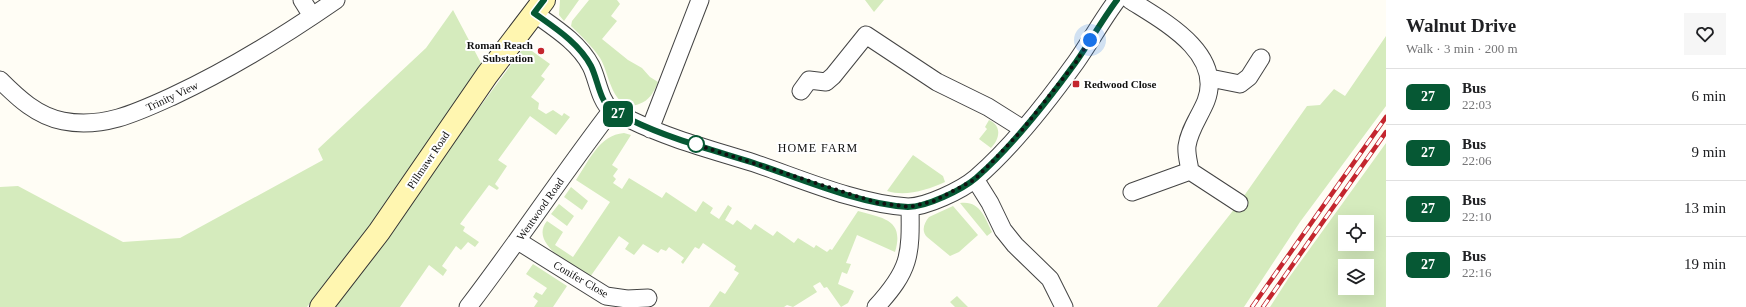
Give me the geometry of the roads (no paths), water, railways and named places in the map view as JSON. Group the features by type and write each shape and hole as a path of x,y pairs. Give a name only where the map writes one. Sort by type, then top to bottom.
{"street":[{"path":"302,0 312,16"},
{"name":"Trinity View","path":"0,80 18,98 39,112 62,121 92,123 115,119 135,113 202,83 251,56 336,0"},
{"path":"650,129 700,0"},
{"path":"1130,0 1183,34 1197,50 1210,78 1206,102 1190,134 1188,143 1190,170"},
{"path":"539,7 580,51 591,66 602,97 611,110 650,129 878,203 910,207 934,201 974,180 1023,129 1076,62 1110,2"},
{"name":"Pillmawr Road","path":"321,307 380,232 487,75 539,7"},
{"path":"801,91 809,80 826,82 834,76 866,35 937,82 988,107 1023,129"},
{"path":"1210,78 1240,84 1248,77 1261,58"},
{"name":"Wentwood Road","path":"468,307 518,241 577,155 611,110"},
{"path":"1132,192 1190,170"},
{"path":"1190,170 1239,203"},
{"path":"974,180 990,203 1003,230 1015,245 1050,279 1064,307"},
{"path":"876,307 895,285 907,260 911,237 910,207"},
{"name":"Conifer Close","path":"518,241 606,296 626,303 648,298"}],"railway":[{"path":"1252,307 1386,117"},
{"path":"1263,307 1386,132"}],"place":[{"name":"Roman Reach Substation","path":"541,51"},
{"name":"Redwood Close","path":"1076,84"}],"district":[{"name":"HOME FARM","path":"818,148"}]}
